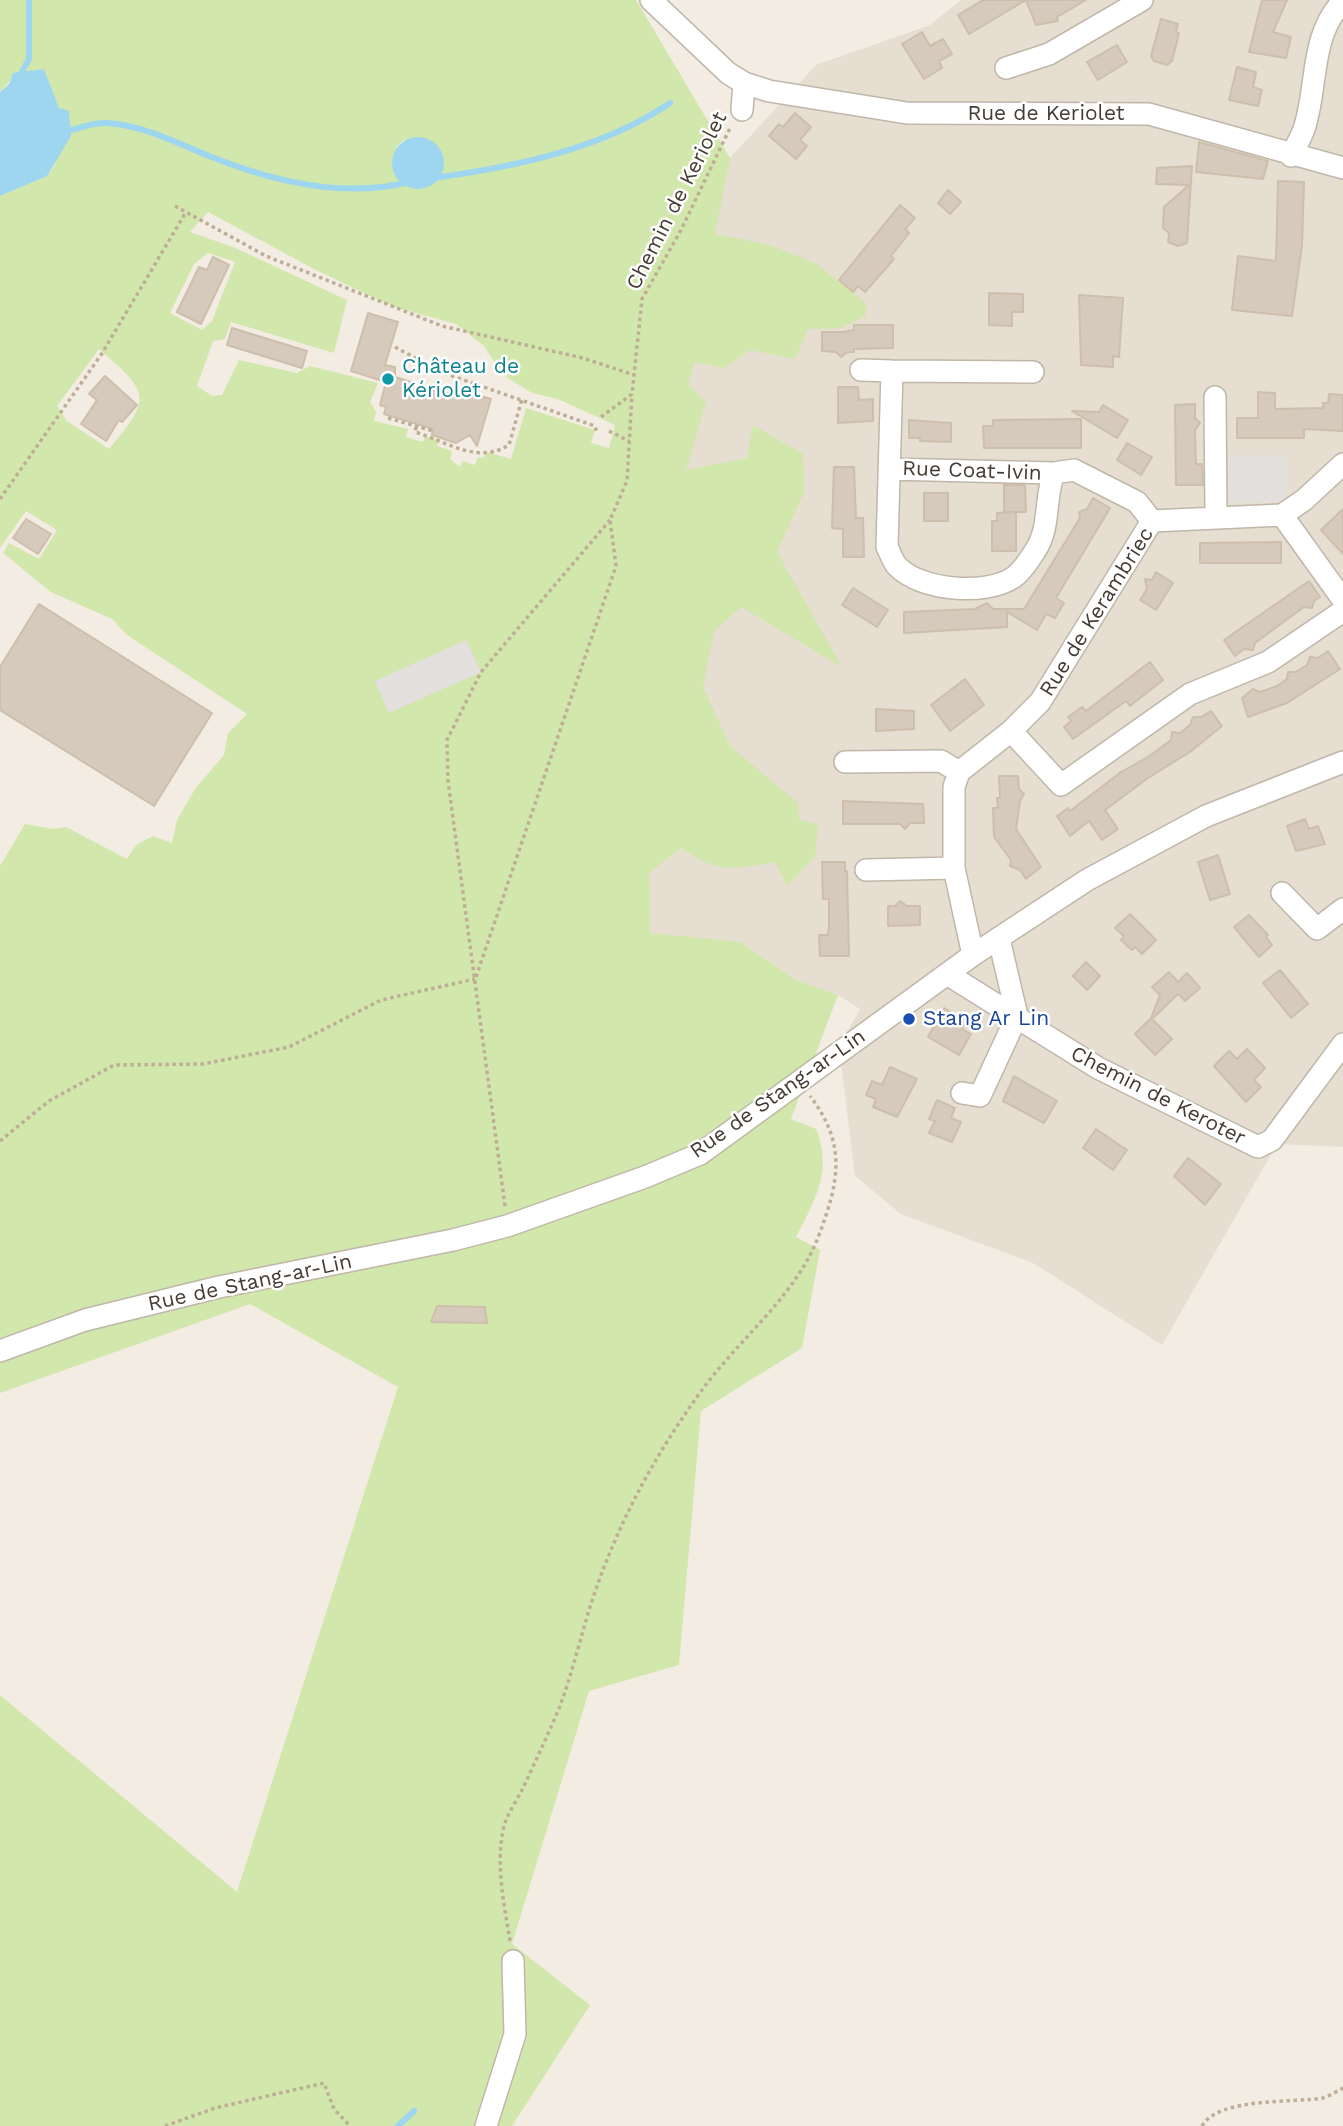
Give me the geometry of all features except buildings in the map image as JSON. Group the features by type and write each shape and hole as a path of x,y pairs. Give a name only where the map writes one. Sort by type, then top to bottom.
{"street":[{"name":"Rue de Keriolet","path":"651,0 703,53 744,83 769,91 907,113 1149,114 1292,156 1343,168"},
{"path":"1006,68 1049,54 1142,0"},
{"path":"1292,156 1305,126 1318,45 1332,12 1343,1"},
{"path":"742,110 744,83"},
{"path":"862,370 1033,372"},
{"name":"Rue Coat-Ivin","path":"892,371 887,547 896,566 928,586 975,589 1014,577 1036,550 1047,523 1048,487 1054,474"},
{"path":"1215,397 1216,516"},
{"path":"1343,464 1304,500 1282,515 1343,600"},
{"name":"Rue Coat-Ivin","path":"889,469 1054,474 1074,470 1137,502 1152,521"},
{"name":"Rue de Kerambriec","path":"959,772 1011,731 1040,702 1152,521 1282,515"},
{"path":"1011,731 1061,785 1190,694 1268,662 1343,611"},
{"path":"845,762 941,761 959,772 954,787 954,868 973,955"},
{"name":"Rue de Stang-ar-Lin","path":"0,1350 85,1320 219,1287 453,1240 507,1226 645,1177 700,1154 973,955 1140,850 1241,801 1343,762"},
{"path":"866,870 954,868"},
{"path":"1282,893 1317,929 1343,909"},
{"path":"962,1093 980,1096 1017,1016 999,939"},
{"name":"Chemin de Keroter","path":"947,974 1017,1016 1054,1044 1258,1147 1272,1140 1343,1044"},
{"path":"486,2126 515,2034 513,1961"}],"path":[{"name":"Chemin de Keriolet","path":"610,520 627,481 632,394 642,299 681,230 735,118 742,110"},
{"path":"175,206 287,266 442,326 583,358 634,375"},
{"path":"0,499 101,355 186,212"},
{"path":"395,347 440,372 595,426 597,433"},
{"path":"601,417 632,394"},
{"path":"416,427 415,432 474,454 500,450 509,445 522,399"},
{"path":"388,418 433,431"},
{"path":"609,431 630,441"},
{"path":"475,979 616,566 610,520"},
{"path":"507,1226 448,781 447,740 481,672 610,520"},
{"path":"0,1141 48,1101 114,1065 203,1064 289,1048 381,1000 475,979"},
{"path":"513,1961 502,1890 500,1850 505,1823 545,1743 567,1687 593,1597 613,1545 645,1476 702,1389 791,1284 818,1238 833,1195 837,1165 835,1143 823,1113 799,1082"},
{"path":"165,2126 215,2108 324,2083 334,2109 350,2126"},
{"path":"1202,2126 1220,2112 1270,2099 1325,2098 1343,2088"}],"shaded area":[{"path":"961,0 1343,0 1343,1147 1277,1144 1162,1345 1033,1263 901,1214 855,1176 839,1046 860,1009 838,995 796,980 597,1020 677,287 730,158 816,65 930,25"},
{"path":"1285,455 1286,502 1223,503 1222,456"},
{"path":"466,640 481,672 389,713 375,681"}],"green space":[{"path":"0,0 636,0 730,158 715,234 770,245 817,264 867,304 865,316 841,328 808,329 795,359 750,350 724,368 695,362 688,384 706,402 686,470 747,458 753,425 803,454 804,492 777,552 842,667 741,607 714,631 703,687 730,746 798,803 799,820 818,824 815,857 787,886 775,862 736,868 716,866 681,848 649,873 650,933 740,942 796,980 838,995 791,1119 816,1129 821,1144 823,1158 820,1184 796,1237 820,1250 802,1348 701,1411 679,1665 589,1691 512,1944 590,2005 512,2126 0,2126 0,1695 237,1892 398,1387 250,1304 0,1393 0,866 25,824 53,829 66,827 127,859 136,845 153,836 172,843 177,820 195,789 224,755 228,733 247,714 127,635 112,619 51,592 3,553 9,543 39,559 57,530 26,511 0,548 0,196 47,176 55,165 59,108 44,69 12,78 0,92","holes":["405,139 424,189 405,186 396,147","208,212 316,270 394,307 456,324 484,346 503,375 532,393 558,399 615,425 609,448 591,443 595,430 526,408 511,459 486,452 484,458 478,457 475,465 463,461 460,467 450,459 452,451 437,446 439,440 425,436 423,442 406,437 408,429 374,421 376,412 370,402 378,383 310,366 297,373 239,360 222,395 212,396 197,386 213,341 225,339 231,322 334,353 347,300 233,247 190,232","208,253 235,262 212,321 202,330 170,313 194,264","99,349 128,376 136,386 139,396 133,418 109,449 67,421 57,406"]}],"water":[{"path":"44,69 59,108 69,111 71,136 47,176 0,196 0,92 9,84 13,73"},
{"path":"418,137 437,144 444,163 437,182 418,189 399,182 392,163 399,144"}],"waterway":[{"path":"18,79 29,59 29,0"},
{"path":"434,178 556,154 616,133 670,103"},
{"path":"65,131 101,123 120,124 159,135 257,173 308,185 359,189 409,182"},
{"path":"398,2126 414,2111"}],"place":[{"name":"Château de Kériolet","path":"388,379"},
{"name":"Stang Ar Lin","path":"909,1019"}]}
